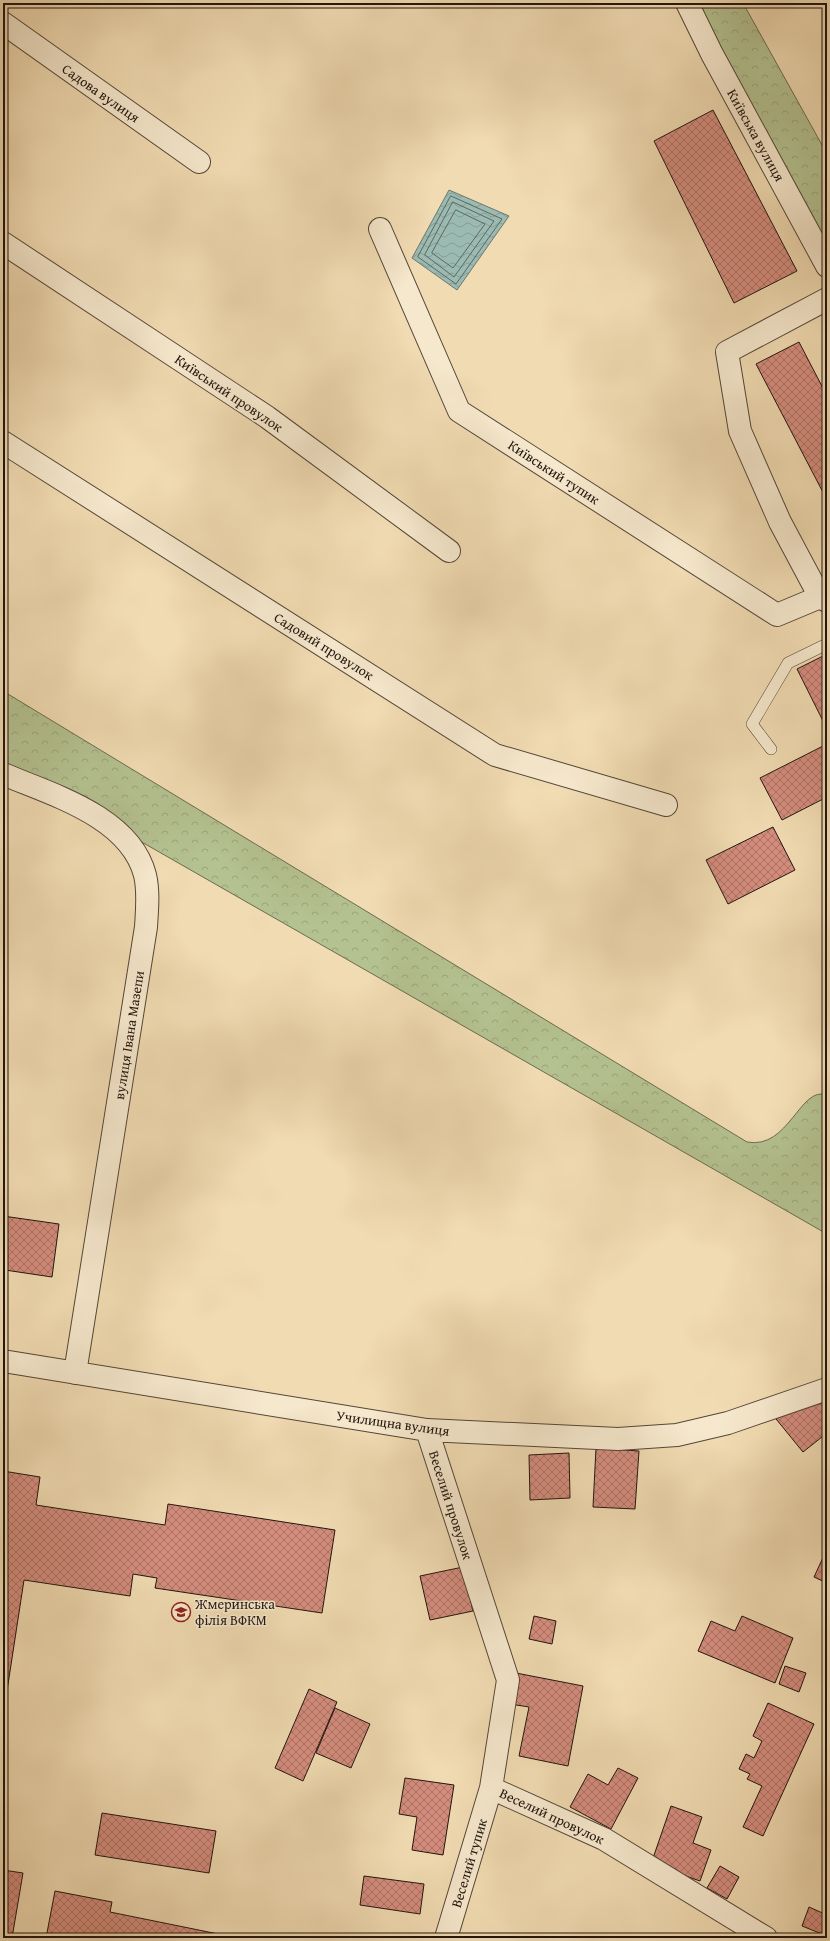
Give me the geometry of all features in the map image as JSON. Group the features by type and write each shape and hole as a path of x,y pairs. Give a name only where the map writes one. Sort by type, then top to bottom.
{"street":[{"name":"Київська вулиця","path":"687,3 712,54 827,266"},
{"name":"Садова вулиця","path":"3,23 199,162"},
{"name":"Київський тупик","path":"380,229 459,411 777,615 824,599"},
{"name":"Київський провулок","path":"3,243 267,417 449,551"},
{"path":"824,599 780,522 740,432 727,352 827,299"},
{"name":"Садовий провулок","path":"3,442 495,755 666,805"},
{"name":"вулиця Івана Мазепи","path":"3,774 84,809 110,824 134,849 145,875 147,895 146,927 75,1373"},
{"name":"Училищна вулиця","path":"3,1361 427,1430 618,1439 677,1435 728,1423 827,1389"},
{"name":"Веселий провулок","path":"427,1430 508,1680 491,1788 604,1839 766,1938"},
{"name":"Веселий тупик","path":"446,1938 491,1788"}],"lane":[{"path":"771,749 752,724 788,663 827,644"}],"green space":[{"path":"687,3 743,3 827,154 827,266"},
{"path":"3,691 747,1142 761,1142 773,1137 784,1128 809,1099 818,1094 827,1095 827,1234 84,809 3,774"}],"water":[{"path":"449,190 509,216 457,290 412,258"}],"building":[{"path":"713,110 797,271 734,303 654,141"},
{"path":"799,342 827,396 827,500 756,364"},
{"path":"827,654 827,729 797,669"},
{"path":"825,745 827,748 827,797 782,820 760,778"},
{"path":"773,827 795,870 728,904 706,860"},
{"path":"3,1216 59,1224 52,1277 5,1270 6,1260 3,1260"},
{"path":"819,1396 827,1406 827,1433 803,1452 772,1414"},
{"path":"596,1448 639,1451 635,1509 593,1507"},
{"path":"569,1453 570,1498 530,1500 529,1455"},
{"path":"3,1471 40,1477 36,1505 165,1525 168,1504 335,1530 322,1613 155,1588 157,1578 133,1574 130,1596 24,1580 3,1717"},
{"path":"827,1549 827,1583 814,1577"},
{"path":"463,1567 473,1611 430,1620 420,1576"},
{"path":"534,1616 556,1621 552,1644 529,1639"},
{"path":"742,1616 793,1638 775,1683 698,1651 711,1621 735,1631"},
{"path":"785,1666 806,1673 799,1692 779,1684"},
{"path":"516,1673 583,1686 568,1766 519,1756 529,1707 510,1704"},
{"path":"309,1689 337,1702 303,1781 275,1768"},
{"path":"768,1703 814,1724 763,1836 743,1827 762,1786 747,1779 750,1774 739,1769 746,1754 754,1758 762,1741 753,1736"},
{"path":"335,1708 370,1724 351,1768 316,1753"},
{"path":"618,1768 638,1778 611,1829 570,1807 588,1774 608,1785"},
{"path":"405,1778 454,1785 443,1855 412,1850 417,1817 399,1814"},
{"path":"671,1806 702,1817 693,1843 711,1850 700,1881 651,1864"},
{"path":"102,1813 216,1831 209,1873 95,1855"},
{"path":"720,1866 739,1877 727,1899 707,1888"},
{"path":"3,1870 23,1873 12,1938 3,1937"},
{"path":"364,1876 424,1884 420,1914 360,1905"},
{"path":"55,1891 112,1902 110,1912 238,1938 46,1938"},
{"path":"809,1907 827,1915 827,1936 802,1926"}],"place":[{"name":"Жмеринська філія ВФКМ","path":"181,1612"}]}
